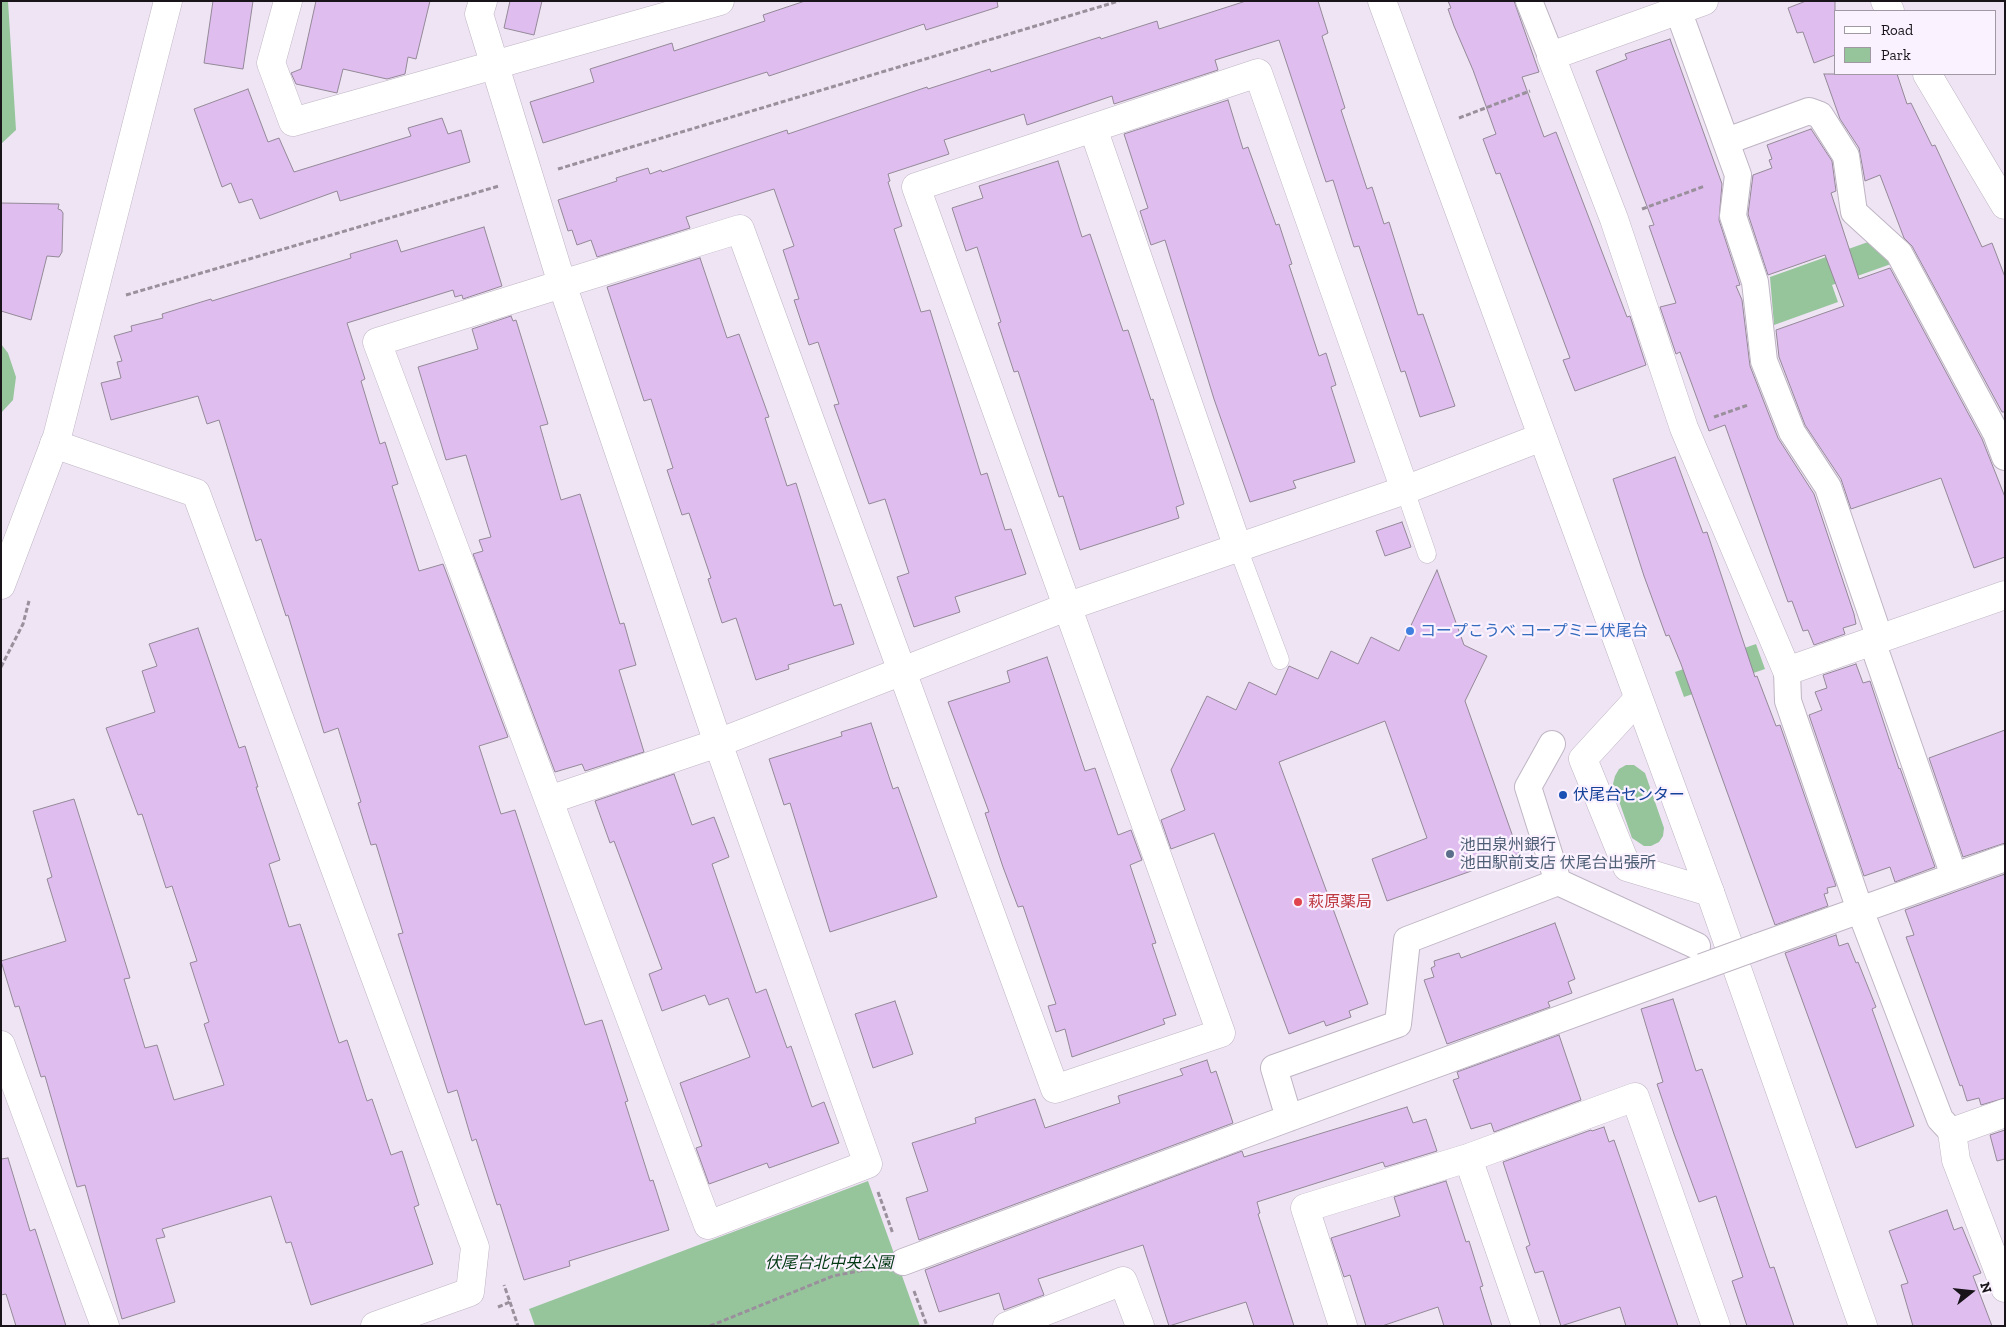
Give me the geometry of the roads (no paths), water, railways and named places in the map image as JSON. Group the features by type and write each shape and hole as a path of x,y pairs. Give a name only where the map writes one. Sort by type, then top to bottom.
{"street":[{"path":"1,585 54,444 168,1"},
{"path":"288,1 271,64 294,122 495,65 672,8 720,1"},
{"path":"482,1 479,14 562,284 718,743 868,1164 708,1225 377,342 562,284 740,229 1055,1089 1221,1033 916,187 1258,73 1405,490"},
{"path":"1382,1 1710,892 1863,1326"},
{"path":"1529,1 1614,219 1684,428 1787,671 1788,701 1860,910 1940,1120 1952,1132 1956,1160 2005,1288"},
{"path":"1556,68 1678,10 1704,1"},
{"path":"1678,10 1738,175 1733,216 1755,282 1764,361 1792,432 1828,487 1954,876"},
{"path":"1928,75 2005,206"},
{"path":"1727,141 1809,112 1820,115 1846,156 1854,212 1899,253 1996,433 2005,457"},
{"path":"1094,128 1238,548"},
{"path":"549,800 718,743 1068,606 1405,490 1542,437"},
{"path":"54,444 196,493 475,1247 470,1292 375,1326"},
{"path":"1787,671 2005,595"},
{"path":"1638,699 1583,759 1627,867 1710,892"},
{"path":"1552,744 1528,787 1558,882 1700,957"},
{"path":"903,1262 1289,1118 1700,957 1757,947 2005,858"},
{"path":"1289,1118 1274,1068 1398,1024 1407,940 1558,882"},
{"path":"1,1045 105,1326"},
{"path":"1343,1326 1305,1208 1468,1158 1635,1097 1716,1326"},
{"path":"1952,1132 2005,1113"},
{"path":"1468,1158 1526,1326"},
{"path":"1007,1326 1123,1281 1140,1326"}],"lane":[{"path":"1405,490 1427,554"},
{"path":"1238,548 1280,660"}],"place":[{"name":"コープこうべ コープミニ伏尾台","path":"1410,631"},
{"name":"伏尾台センター","path":"1563,795"},
{"name":"池田泉州銀行 池田駅前支店 伏尾台出張所","path":"1450,854"},
{"name":"萩原薬局","path":"1298,902"}],"park label":[{"name":"伏尾台北中央公園","path":"829,1263"}]}
